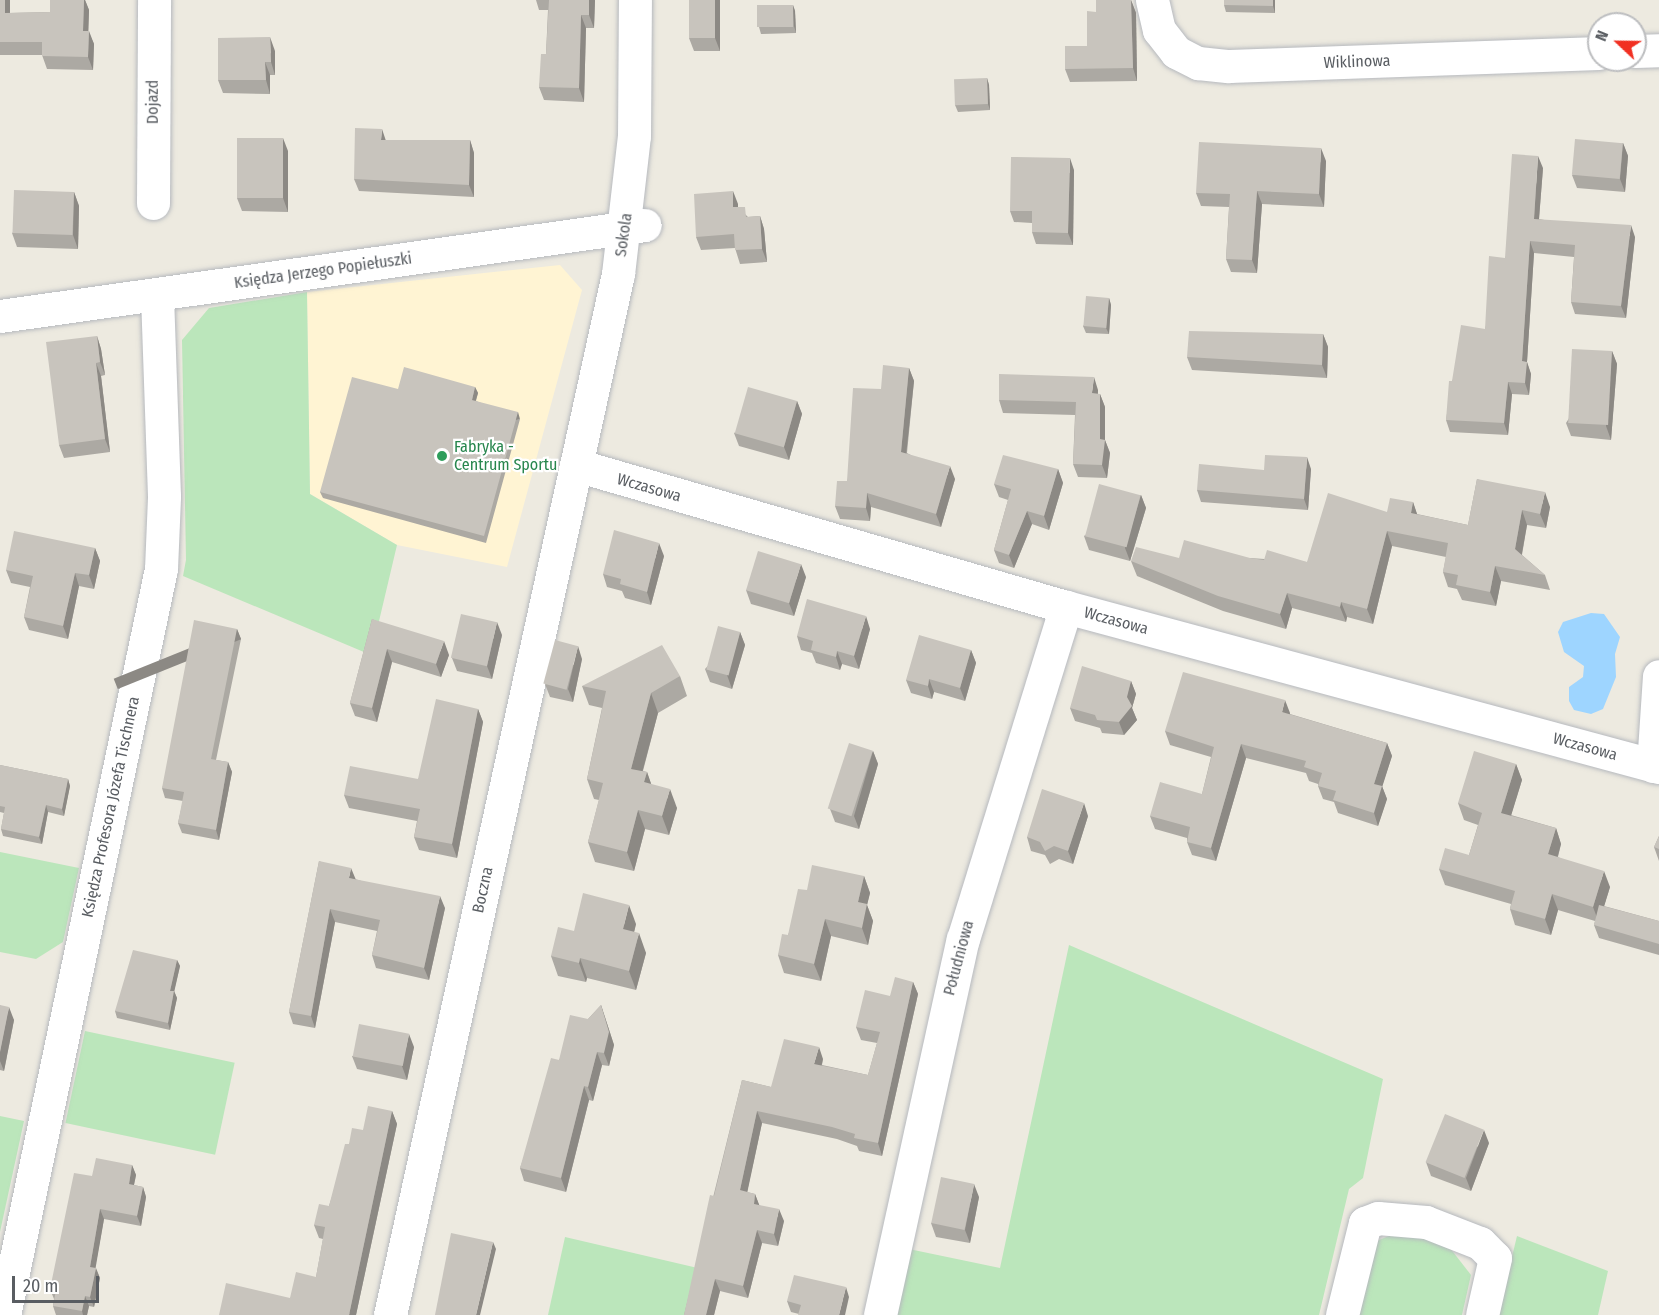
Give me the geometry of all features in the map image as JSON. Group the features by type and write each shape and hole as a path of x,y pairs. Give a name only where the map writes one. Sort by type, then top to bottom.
{"street":[{"name":"Dojazd","path":"153,203 154,0"},
{"name":"Sokola","path":"576,465 635,227 635,0"},
{"name":"Wiklinowa","path":"1152,0 1159,30 1176,52 1198,63 1229,66 1587,52"},
{"name":"Księdza Jerzego Popiełuszki","path":"0,316 635,227"},
{"name":"Księdza Profesora Józefa Tischnera","path":"4,1315 161,569 164,496 157,294"},
{"name":"Wczasowa","path":"576,465 1066,608 1656,766"},
{"name":"Boczna","path":"390,1315 576,465"},
{"name":"Południowa","path":"880,1315 963,939 1066,608"},
{"path":"1656,766 1659,676"},
{"path":"1342,1315 1365,1223 1378,1218 1426,1222 1480,1243 1495,1258 1482,1315"}],"shaded area":[{"path":"560,265 582,290 507,567 397,545 310,494 307,292"}],"green space":[{"path":"307,292 310,494 397,545 371,655 183,576 186,560 182,340 209,308"},
{"path":"0,852 79,868 63,942 36,959 0,952"},
{"path":"1069,945 1383,1079 1363,1178 1349,1189 1319,1315 891,1315 904,1248 1000,1268"},
{"path":"85,1031 235,1063 215,1155 65,1123"},
{"path":"0,1116 24,1121 0,1232"},
{"path":"1403,1230 1450,1248 1471,1275 1462,1315 1354,1315 1372,1243"},
{"path":"1517,1236 1608,1271 1598,1315 1498,1315"},
{"path":"565,1237 702,1269 692,1315 548,1315"}],"water":[{"path":"1591,613 1604,614 1620,637 1615,654 1616,677 1603,709 1591,714 1574,710 1569,701 1569,687 1583,677 1584,666 1564,652 1558,632 1563,622"}],"building":[{"path":"0,0 5,0 5,13 50,12 50,0 84,0 83,31 89,31 88,57 42,56 42,42 0,42"},
{"path":"549,0 589,0 589,15 581,15 579,88 539,87 541,54 546,54"},
{"path":"689,0 715,0 715,38 689,38"},
{"path":"1096,0 1131,0 1133,68 1065,69 1065,46 1087,46 1087,11 1096,12"},
{"path":"1224,0 1273,0 1273,6 1224,5"},
{"path":"757,5 793,5 793,27 757,27"},
{"path":"270,37 271,62 265,62 266,80 218,80 218,38"},
{"path":"987,78 988,104 955,105 954,79"},
{"path":"355,128 382,129 381,140 470,140 469,185 354,179"},
{"path":"237,138 283,138 283,198 237,198"},
{"path":"1575,139 1623,143 1620,179 1572,175"},
{"path":"1199,142 1321,148 1319,194 1257,191 1252,260 1226,259 1230,194 1196,193"},
{"path":"1512,154 1538,156 1534,219 1631,225 1621,306 1571,302 1575,245 1530,241 1522,361 1527,362 1525,383 1508,382 1504,423 1446,420 1449,381 1452,381 1461,325 1485,329 1489,256 1505,258"},
{"path":"1011,157 1070,158 1068,233 1032,232 1032,211 1010,211"},
{"path":"14,190 74,192 72,235 12,233"},
{"path":"733,191 733,207 745,207 746,217 760,216 762,249 735,250 734,234 696,237 694,194"},
{"path":"1086,296 1109,298 1106,328 1083,326"},
{"path":"1189,331 1323,334 1322,365 1187,357"},
{"path":"97,336 100,362 96,363 105,439 59,445 46,342"},
{"path":"1572,349 1612,351 1608,425 1568,423"},
{"path":"883,365 909,368 901,452 950,466 936,514 867,493 866,508 835,506 837,481 847,481 853,388 881,389"},
{"path":"404,367 475,387 472,400 518,412 484,536 320,492 352,377 398,389"},
{"path":"999,374 1094,377 1092,393 1100,394 1100,439 1105,440 1102,465 1073,464 1076,402 999,400"},
{"path":"748,387 797,401 784,447 735,433"},
{"path":"1003,455 1058,469 1044,516 1027,511 1009,555 994,550 1011,489 994,484"},
{"path":"1265,455 1307,457 1304,499 1197,490 1199,464 1264,470"},
{"path":"1477,479 1545,492 1540,514 1522,510 1515,549 1545,575 1495,566 1490,592 1456,585 1458,575 1443,572 1448,543 1387,531 1367,609 1341,602 1340,607 1287,593 1280,614 1218,596 1131,561 1136,547 1179,558 1184,540 1250,558 1264,560 1267,550 1307,562 1328,493 1387,512 1390,498 1413,502 1411,513 1468,525"},
{"path":"1099,484 1141,495 1127,547 1085,536"},
{"path":"614,530 659,543 647,592 620,584 621,579 603,574"},
{"path":"14,531 95,548 89,575 75,573 63,626 24,617 33,576 6,570"},
{"path":"758,551 801,564 789,603 746,590"},
{"path":"807,599 866,616 854,656 837,651 836,657 811,650 813,641 797,636"},
{"path":"461,614 497,622 487,666 451,658"},
{"path":"372,619 444,641 436,664 387,649 372,708 350,703"},
{"path":"194,620 237,629 211,759 228,762 216,830 178,823 184,792 162,788"},
{"path":"718,626 740,632 729,675 706,669"},
{"path":"919,635 971,650 960,688 929,679 928,686 906,680"},
{"path":"555,640 578,646 567,690 543,683"},
{"path":"662,645 680,676 651,693 631,769 647,772 644,782 670,789 662,816 638,810 627,852 588,842 603,783 587,779 606,691 582,686"},
{"path":"1082,666 1131,681 1127,697 1132,706 1119,722 1097,720 1095,715 1070,708"},
{"path":"1183,672 1285,700 1282,712 1387,743 1374,784 1382,786 1374,813 1333,800 1336,791 1318,786 1322,773 1304,767 1306,761 1241,744 1211,848 1187,842 1190,827 1150,816 1160,782 1202,794 1214,747 1165,731"},
{"path":"436,699 478,709 452,844 414,837 420,809 344,795 350,766 418,779"},
{"path":"849,743 873,751 851,816 828,809"},
{"path":"1474,751 1516,764 1501,813 1556,828 1548,854 1604,871 1593,907 1552,894 1545,919 1510,909 1515,891 1439,869 1445,848 1469,855 1482,813 1458,803"},
{"path":"0,765 68,779 62,809 46,805 39,837 1,829 5,807 0,806"},
{"path":"1042,789 1084,803 1068,851 1054,846 1045,851 1040,842 1027,837"},
{"path":"1659,836 1659,849 1654,847"},
{"path":"319,861 351,868 349,878 440,896 424,968 372,955 380,920 330,909 311,1016 289,1012"},
{"path":"812,865 864,876 858,902 867,904 862,928 825,919 814,964 778,955 782,934 788,935 798,889 807,890"},
{"path":"583,893 629,905 623,929 639,933 629,971 580,958 579,963 551,956 558,927 574,931"},
{"path":"1599,905 1659,921 1659,944 1594,925"},
{"path":"133,950 177,960 170,991 174,991 168,1023 115,1011"},
{"path":"895,977 913,982 878,1143 854,1138 855,1134 832,1127 757,1111 740,1190 755,1194 754,1204 779,1209 774,1234 757,1230 743,1286 715,1279 706,1315 684,1315 710,1195 714,1196 742,1080 771,1087 784,1039 819,1047 814,1064 868,1075 880,1032 856,1027 865,990 890,996"},
{"path":"0,1005 9,1007 0,1052"},
{"path":"601,1005 609,1032 604,1053 597,1052 588,1087 584,1086 561,1178 520,1168 551,1058 559,1060 570,1015 588,1019"},
{"path":"359,1024 409,1034 403,1066 353,1056"},
{"path":"368,1106 392,1111 349,1315 219,1315 226,1283 290,1298 296,1272 316,1277 325,1227 314,1225 319,1204 329,1206 345,1144 349,1144 352,1128 363,1130"},
{"path":"1445,1114 1484,1130 1464,1178 1426,1162"},
{"path":"96,1158 132,1165 129,1184 143,1187 137,1216 100,1209 90,1267 96,1268 90,1297 85,1296 82,1311 53,1306 56,1290 50,1289 74,1173 92,1176"},
{"path":"941,1177 974,1184 964,1230 931,1223"},
{"path":"451,1233 493,1242 476,1315 435,1315"},
{"path":"794,1275 846,1287 839,1315 798,1315 801,1305 787,1301"}],"place":[{"name":"Fabryka - Centrum Sportu","path":"442,456"}]}
